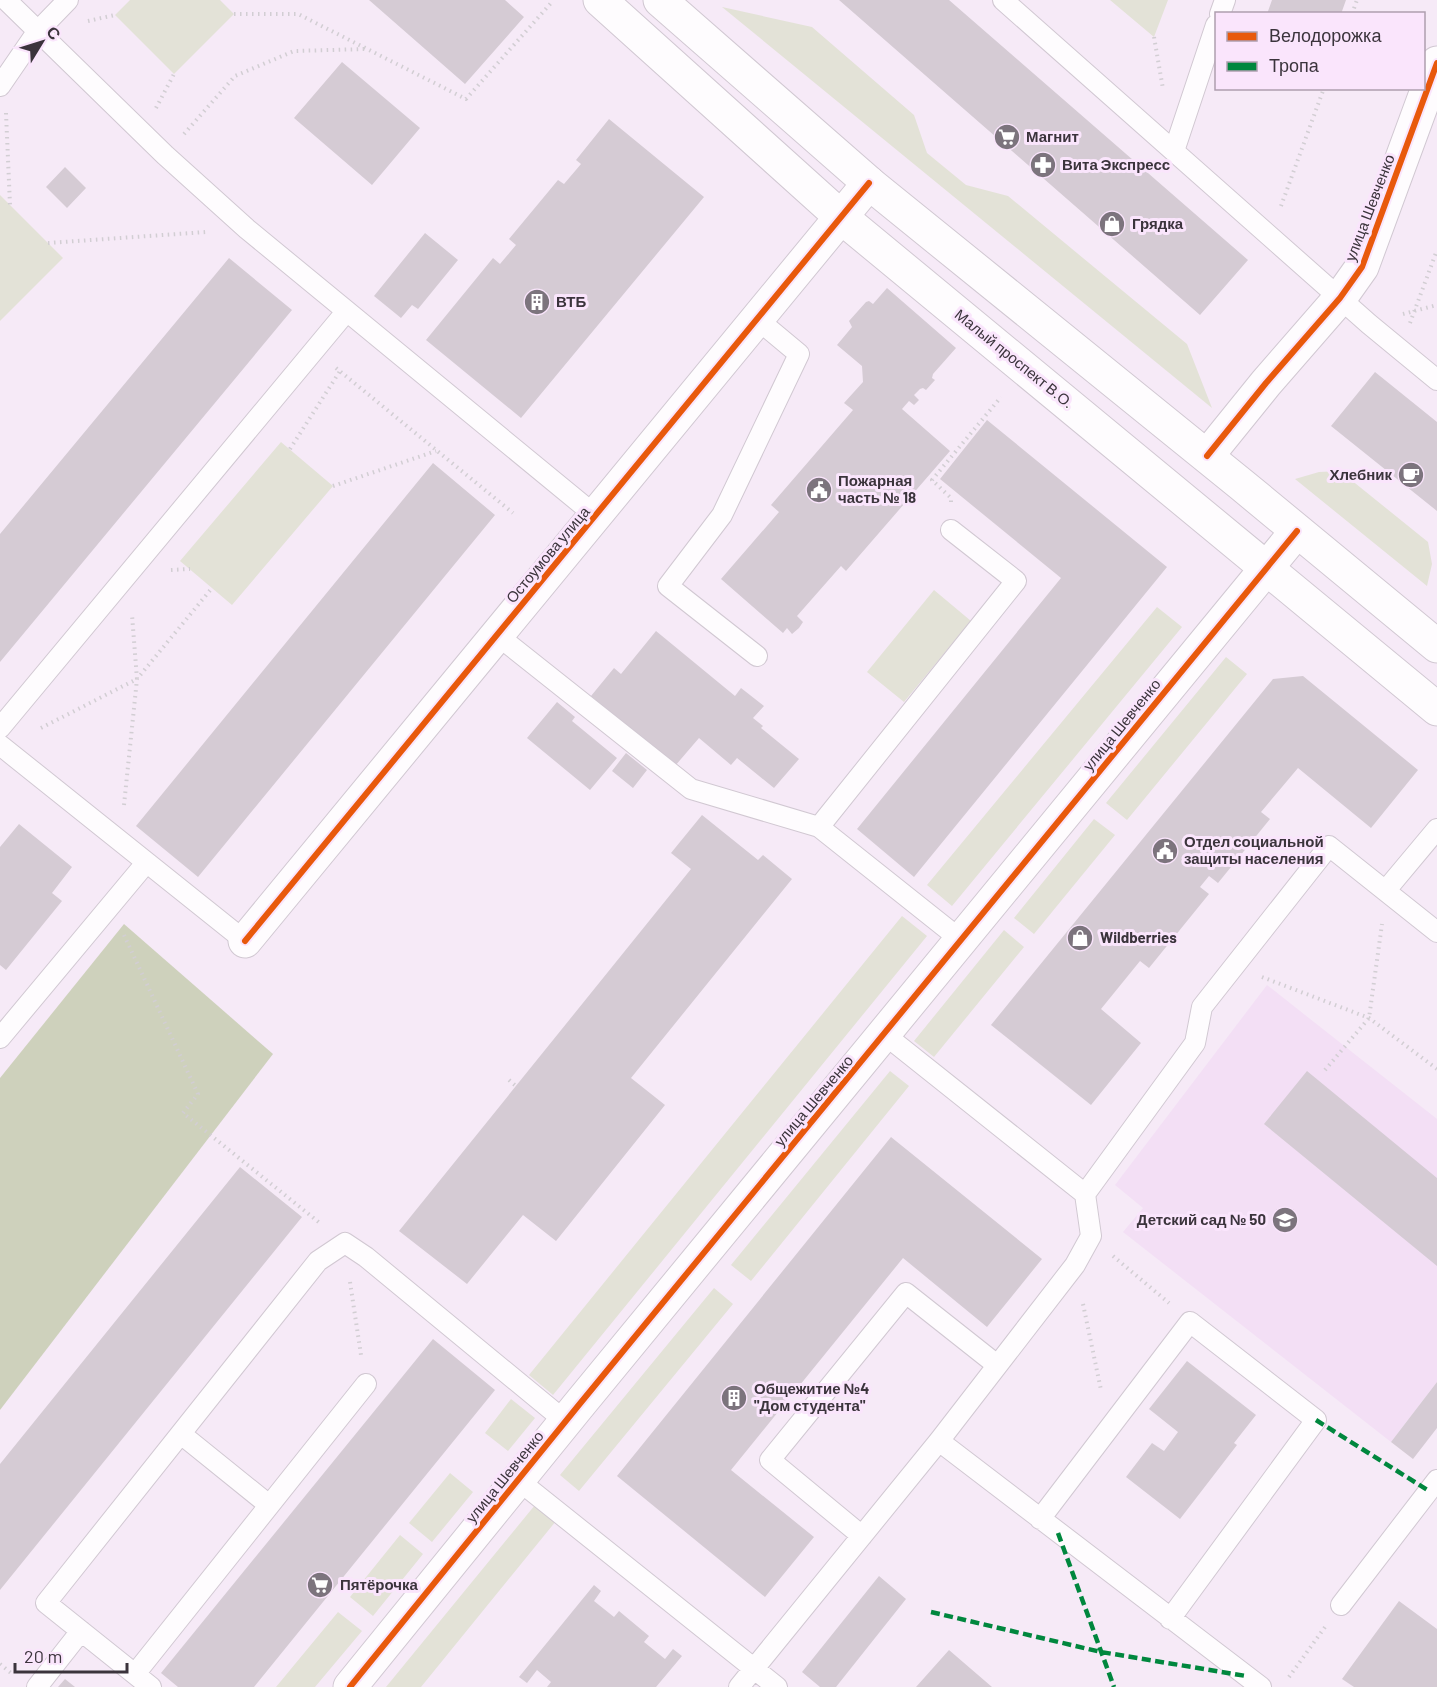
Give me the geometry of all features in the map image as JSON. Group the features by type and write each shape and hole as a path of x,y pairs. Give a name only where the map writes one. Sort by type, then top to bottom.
{"street":[{"name":"Малый проспект В.О.","path":"600,0 841,216 1437,709"},
{"path":"668,3 868,183 1207,456 1437,646"},
{"name":"улица Шевченко","path":"1207,456 1266,383 1340,298 1362,267 1437,63"},
{"name":"Остоумова улица","path":"245,941 868,183"},
{"name":"улица Шевченко","path":"350,1687 565,1421 1297,531"}],"lane":[{"path":"6,0 165,154 247,229 596,516"},
{"path":"2,84 38,32 68,0"},
{"path":"1003,0 1269,236 1437,380"},
{"path":"643,39 668,3"},
{"path":"1174,151 1215,28"},
{"path":"0,728 346,312"},
{"path":"756,656 668,586 723,515 799,354 757,319"},
{"path":"819,827 1016,581 951,530"},
{"path":"497,635 691,789 819,827 961,940"},
{"path":"1,746 245,941"},
{"path":"1386,890 1437,829"},
{"path":"1085,1194 1195,1043 1202,1007 1329,846 1437,932"},
{"path":"0,1038 146,863"},
{"path":"739,1687 939,1441 1075,1265 1091,1236 1085,1194 884,1034"},
{"path":"151,1687 46,1603 318,1261 345,1243 366,1257 565,1421"},
{"path":"862,1536 770,1460 906,1293 997,1365"},
{"path":"1040,1519 1190,1322 1316,1420 1170,1619"},
{"path":"135,1674 366,1384"},
{"path":"181,1434 269,1505"},
{"path":"939,1441 1261,1687"},
{"path":"518,1480 777,1687"},
{"path":"1341,1605 1437,1480"},
{"path":"37,1687 81,1631"}],"path":[{"path":"234,14 298,14 466,99 551,3"},
{"path":"165,154 235,76 294,51 368,50"},
{"path":"2,84 10,205"},
{"path":"1269,236 1323,90"},
{"path":"48,243 247,229"},
{"path":"1400,350 1437,250"},
{"path":"315,350 513,513"},
{"path":"290,449 340,371"},
{"path":"951,530 951,498 932,480 1000,397"},
{"path":"333,486 436,451"},
{"path":"120,842 137,679 129,572"},
{"path":"1,746 137,679 213,588"},
{"path":"1325,1070 1369,1018 1386,890"},
{"path":"110,904 198,1094 183,1113 345,1243 366,1384"},
{"path":"1232,968 1283,983 1369,1018 1437,1070"},
{"path":"509,1080 516,1086"},
{"path":"1091,1236 1190,1322"},
{"path":"1075,1265 1110,1429"},
{"path":"1288,1678 1341,1605"}],"shaded area":[{"path":"130,0 220,0 234,14 174,74 115,15"},
{"path":"1110,0 1168,0 1154,37"},
{"path":"722,7 812,27 914,115 927,153 966,185 1008,196 1187,344 1212,408"},
{"path":"0,195 63,258 0,321"},
{"path":"281,442 333,486 232,605 180,561"},
{"path":"1340,471 1428,542 1432,564 1427,586 1295,479 1319,472"},
{"path":"934,590 971,621 904,702 867,672"},
{"path":"1157,607 1182,627 952,906 927,885"},
{"path":"1226,657 1247,674 1127,820 1106,803"},
{"path":"1094,819 1115,835 1034,934 1014,918"},
{"path":"902,916 927,936 553,1395 529,1375"},
{"path":"1004,930 1024,947 934,1057 914,1041"},
{"name":"Детский сад № 50","path":"1267,985 1437,1119 1437,1382 1391,1442 1123,1232 1143,1208 1115,1185"},
{"path":"890,1071 909,1086 751,1281 731,1265"},
{"path":"714,1288 733,1304 579,1491 560,1475"},
{"path":"511,1399 535,1418 508,1451 485,1433"},
{"path":"450,1473 473,1492 432,1542 409,1523"},
{"path":"535,1505 556,1521 421,1687 386,1687"},
{"path":"400,1535 423,1554 373,1616 350,1597"},
{"path":"338,1612 362,1631 315,1687 276,1687"}],"green space":[{"path":"124,924 273,1054 0,1410 0,1078"}],"building":[{"path":"369,0 505,0 524,17 465,84"},
{"path":"839,0 949,0 1248,260 1200,315"},
{"path":"1272,0 1346,0 1342,12 1268,12"},
{"path":"342,62 420,128 372,185 294,118"},
{"name":"ВТБ","path":"609,119 704,197 521,418 426,340 493,258 500,264 516,245 509,239 558,180 564,184 581,164 576,160"},
{"path":"65,167 86,188 67,208 46,187"},
{"path":"425,233 458,260 418,309 412,305 401,318 374,296"},
{"path":"229,258 292,310 0,662 0,534"},
{"path":"887,288 956,348 933,374 932,378 935,380 926,390 920,389 914,395 919,400 914,405 909,401 902,409 950,451 846,571 841,566 797,616 803,622 799,628 792,634 787,628 783,633 721,579 779,512 771,505 853,410 844,403 863,382 862,366 837,345 852,327 849,321 866,302 873,304"},
{"path":"1375,372 1437,422 1437,511 1331,426"},
{"path":"987,420 1167,567 914,877 857,829 1061,578 940,479"},
{"path":"433,463 495,515 198,877 136,826"},
{"path":"656,631 735,696 741,688 764,706 753,718 763,726 761,728 799,759 774,788 737,758 731,765 699,738 675,766 591,696 614,668 621,674"},
{"path":"1303,676 1418,770 1371,828 1298,768 1261,812 1270,819 1218,883 1209,876 1200,887 1209,894 1149,968 1140,961 1101,1009 1141,1043 1091,1105 991,1025 1273,679"},
{"path":"557,702 575,717 572,721 617,758 590,790 527,738"},
{"path":"626,753 647,770 633,788 612,771"},
{"path":"702,815 758,860 763,855 792,879 631,1078 665,1105 556,1241 523,1215 467,1284 399,1231 691,869 671,853"},
{"path":"19,824 72,867 52,893 62,901 6,970 0,965 0,847"},
{"path":"1307,1071 1437,1178 1437,1266 1264,1124"},
{"name":"Общежитие №4 \"Дом студента\"","path":"891,1137 1042,1259 987,1327 903,1258 731,1470 814,1537 765,1597 617,1476"},
{"path":"240,1167 302,1217 0,1590 0,1464"},
{"path":"433,1339 495,1390 254,1687 178,1687 161,1673"},
{"path":"1187,1361 1256,1415 1234,1443 1237,1445 1180,1519 1126,1477 1152,1443 1164,1451 1178,1432 1149,1409"},
{"path":"1437,1382 1437,1428 1413,1459 1391,1442"},
{"path":"879,1576 906,1599 836,1687 820,1687 802,1672"},
{"path":"594,1585 601,1591 594,1601 614,1617 619,1611 649,1636 644,1642 665,1659 673,1649 682,1656 656,1687 547,1687 551,1682 537,1670 527,1683 519,1677"},
{"path":"1399,1601 1437,1629 1437,1687 1354,1687 1342,1679"},
{"path":"949,1650 992,1687 916,1687"},
{"path":"65,1679 75,1687 58,1687"}],"marked path":[{"path":"1316,1420 1429,1491"},
{"path":"1058,1533 1114,1687"},
{"path":"931,1612 1101,1652 1246,1676"}],"cycle path":[{"path":"1207,456 1266,383 1340,298 1362,267 1437,63"},
{"path":"245,941 869,183"},
{"path":"350,1687 1297,531"}],"place":[{"name":"Магнит","path":"1007,137"},
{"name":"Вита Экспресс","path":"1043,165"},
{"name":"Грядка","path":"1112,224"},
{"name":"ВТБ","path":"537,302"},
{"name":"Хлебник","path":"1411,475"},
{"name":"Пожарная часть № 18","path":"819,490"},
{"name":"Отдел социальной защиты населения","path":"1165,851"},
{"name":"Wildberries","path":"1080,938"},
{"name":"Детский сад № 50","path":"1285,1220"},
{"name":"Общежитие №4 \"Дом студента\"","path":"734,1398"},
{"name":"Пятёрочка","path":"320,1585"}]}
